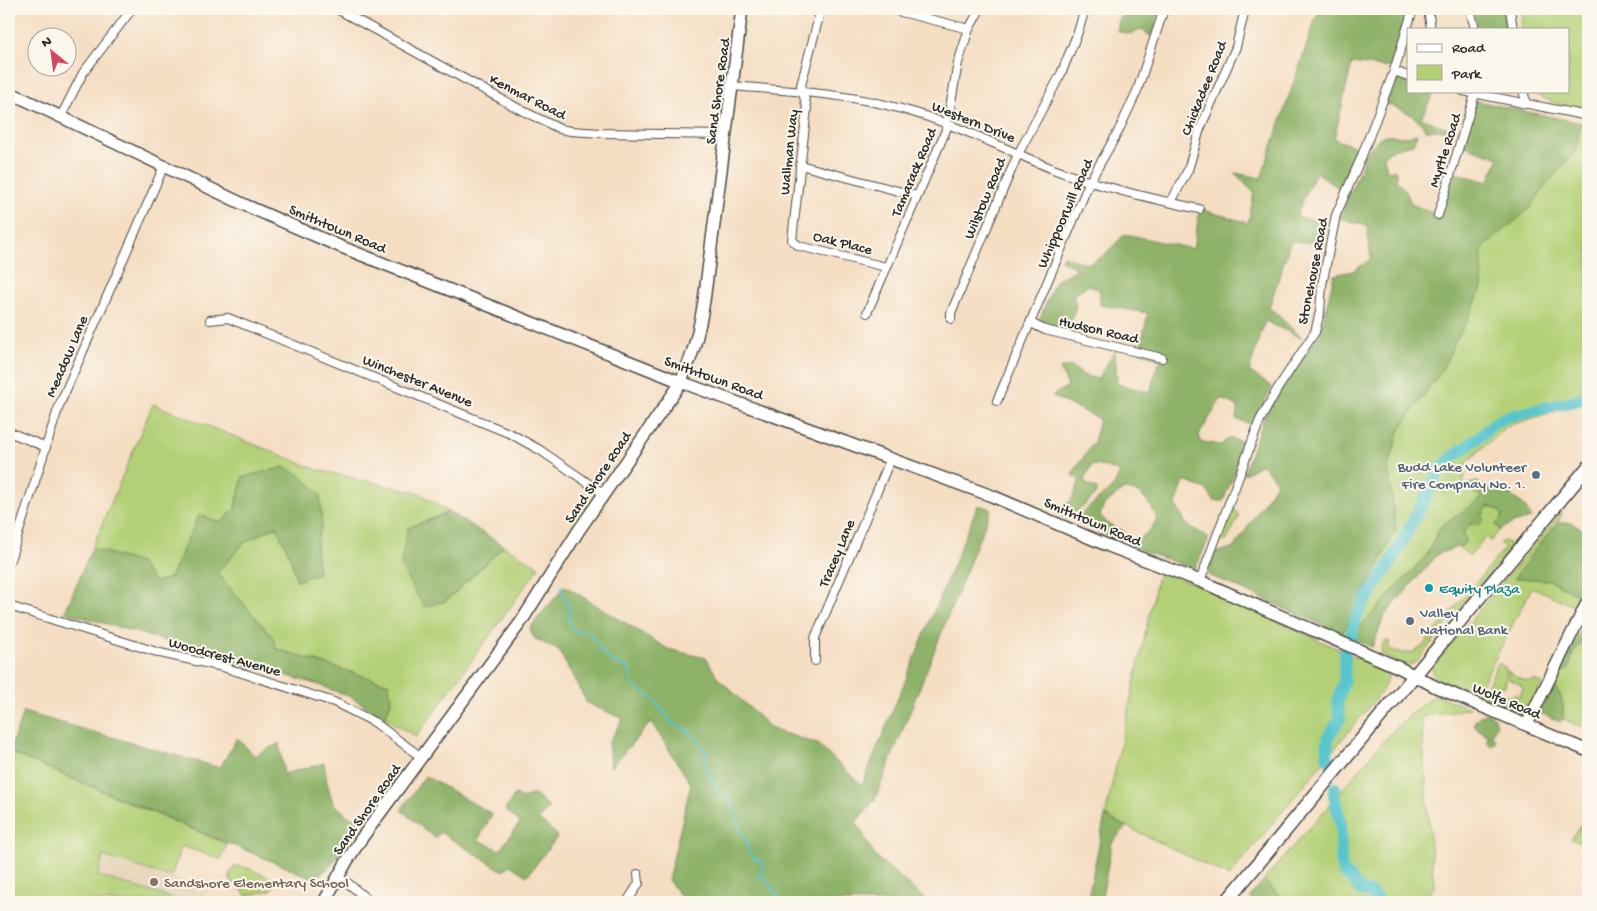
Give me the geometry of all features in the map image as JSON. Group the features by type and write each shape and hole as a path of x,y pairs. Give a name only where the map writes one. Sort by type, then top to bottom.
{"main road":[{"path":"1226,902 1588,467"}],"street":[{"path":"60,116 83,73 132,9"},
{"name":"Kenmar Road","path":"337,9 521,110 560,129 600,133 726,135"},
{"name":"Sand Shore Road","path":"324,902 361,838 521,622 604,494 681,382 693,352 702,315 717,214 742,9"},
{"name":"Wallman Way","path":"794,242 792,238 807,108 801,86 821,9"},
{"path":"889,9 970,29"},
{"name":"Tamarack Road","path":"867,313 948,124 958,63 970,29 980,9"},
{"name":"Wilstow Road","path":"951,319 951,313 1018,154 1060,74 1078,32 1085,9"},
{"name":"Whippoorwill Road","path":"997,401 1090,181 1118,132 1137,91 1164,9"},
{"name":"Chickadee Road","path":"1171,202 1186,175 1200,128 1236,47 1245,9"},
{"name":"Stonehouse Road","path":"1407,28 1413,9"},
{"path":"1428,9 1430,28"},
{"path":"1470,9 1475,28"},
{"path":"1510,9 1513,28"},
{"name":"Stonehouse Road","path":"1200,580 1260,420 1278,388 1315,332 1336,215 1361,158 1394,72 1407,29"},
{"path":"1394,72 1407,76"},
{"name":"Western Drive","path":"733,86 803,92 862,100 898,108 948,124 1054,169 1090,181 1199,209"},
{"name":"Smithtown Road","path":"9,92 247,206 339,246 681,382 992,496 1109,546 1200,580 1415,676"},
{"path":"1524,92 1524,104"},
{"path":"1473,93 1588,116"},
{"name":"Myrtle Road","path":"1438,215 1474,103 1473,93"},
{"path":"800,165 917,196"},
{"name":"Meadow Lane","path":"9,563 56,414 68,383 164,166"},
{"name":"Oak Place","path":"794,242 799,246 886,267"},
{"name":"Winchester Avenue","path":"210,320 228,318 511,434 540,450 604,494"},
{"name":"Hudson Road","path":"1031,324 1045,330 1162,358"},
{"path":"9,432 46,447"},
{"name":"Tracey Lane","path":"815,661 815,638 892,458"},
{"path":"1527,724 1588,601"},
{"name":"Woodcrest Avenue","path":"9,606 160,652 223,667 334,702 374,722 421,756"},
{"name":"Wolfe Road","path":"1415,676 1588,751"},
{"path":"627,902 638,883 638,874"},
{"path":"337,878 348,883 370,902"}],"shaded area":[{"name":"Sandshore Elementary School","path":"103,856 208,888 205,902 177,902 98,876"}],"green space":[{"path":"1126,9 1160,9 1152,37 1140,29 1131,34 1117,31 1120,16 1130,12"},
{"path":"1319,9 1410,9 1390,68 1352,63 1334,139 1362,149 1343,191 1316,172 1301,204 1297,217 1328,223 1323,243 1291,241 1269,307 1303,339 1265,321 1249,371 1272,387 1253,425 1236,419 1238,406 1221,399 1199,435 1201,442 1221,445 1229,438 1247,443 1223,501 1214,501 1206,489 1184,481 1176,505 1186,524 1209,538 1195,569 1131,547 1151,529 1157,519 1152,508 1140,493 1124,489 1104,505 1100,515 1107,523 1125,532 1120,541 1074,520 1114,486 1120,472 1107,467 1092,465 1084,480 1085,483 1098,490 1092,498 1066,518 1053,511 1071,501 1080,480 1072,474 1094,442 1099,419 1052,396 1068,386 1060,369 1071,366 1083,375 1098,379 1115,350 1117,384 1150,392 1158,364 1162,361 1140,351 1148,313 1100,305 1100,290 1088,285 1073,295 1076,306 1068,330 1043,325 1040,319 1055,281 1077,269 1061,260 1063,256 1087,264 1102,257 1125,234 1193,249 1200,209 1248,223 1254,193 1235,173 1261,178"},
{"path":"1473,9 1506,9 1510,28 1478,28"},
{"path":"1523,9 1588,9 1588,110 1584,111 1550,101 1535,92 1570,92 1570,28 1520,28"},
{"path":"1397,79 1407,80 1407,92 1432,92 1433,95 1421,118 1438,125 1459,130 1426,130 1408,113 1385,104"},
{"path":"1476,101 1581,123 1575,151 1529,209 1482,249 1482,287 1467,321 1455,341 1442,370 1400,429 1388,468 1396,529 1342,634 1207,574 1215,553 1235,547 1277,482 1262,464 1243,475 1264,417 1287,379 1320,335 1334,275 1353,271 1371,259 1367,226 1340,218 1367,152 1379,138 1385,135 1406,137 1417,134 1413,144 1393,149 1384,156 1387,171 1395,170 1397,173 1396,180 1407,193 1411,204 1439,216 1455,173 1488,182 1499,158 1462,145"},
{"path":"1581,123 1588,125 1588,401 1507,426 1467,462 1463,485 1483,498 1441,526 1426,556 1356,631 1354,639 1342,634 1396,529 1388,468 1400,429 1442,370 1482,288 1481,249 1529,209 1575,151"},
{"path":"153,404 318,470 419,493 449,512 408,528 446,601 504,546 539,567 416,737 385,718 391,702 389,684 277,649 217,573 244,543 277,526 290,556 297,581 318,573 316,543 322,525 243,477 235,509 221,522 199,515 170,578 154,582 140,563 92,548"},
{"path":"284,467 302,476 320,495 322,525 316,543 318,573 297,581 290,556 276,526 244,543 217,573 273,637 277,649 389,684 391,702 385,718 351,697 319,685 65,612 92,548 140,563 154,582 170,578 199,515 221,522 235,509 243,477"},
{"path":"1477,482 1488,488 1497,486 1524,505 1531,518 1513,523 1500,530 1496,524 1502,515 1499,510 1489,506 1483,514 1484,519 1480,524 1470,524 1463,533 1466,540 1463,545 1438,554 1385,615 1372,647 1354,639 1356,631 1426,556 1441,526 1483,498 1463,485"},
{"path":"978,505 991,509 875,799 856,822 875,856 928,902 685,902 668,880 691,784 651,722 611,767 608,744 623,719 587,703 559,651 534,638 530,628 565,586 668,649 706,658 718,678 772,729 817,744 862,785"},
{"path":"1489,506 1499,510 1503,515 1496,524 1500,530 1490,541 1485,537 1470,556 1458,547 1463,545 1463,536 1466,529 1470,524 1474,524"},
{"path":"1233,507 1239,516 1227,540 1219,542 1218,540"},
{"path":"449,512 504,546 446,601 424,607 400,566 408,528"},
{"path":"1562,512 1558,523 1538,546 1549,580 1575,593 1581,573 1588,569 1588,593 1580,609 1532,587 1479,690 1496,700 1498,697 1486,689 1498,663 1506,668 1507,679 1504,687 1500,686 1497,692 1511,698 1513,694 1520,696 1523,688 1509,679 1508,671 1524,681 1535,680 1542,684 1528,713 1522,716 1437,679 1432,673 1434,672 1432,668 1435,663"},
{"path":"1558,523 1572,523 1588,534 1588,569 1581,573 1575,593 1549,580 1514,578"},
{"path":"1504,541 1509,543 1510,549 1415,663 1413,662 1413,664 1409,665 1401,664 1382,654 1383,643 1388,641 1390,642 1388,648 1401,653 1412,652 1421,648 1505,548 1500,543"},
{"path":"1159,571 1200,586 1371,664 1389,675 1382,691 1229,876 1105,816"},
{"path":"1588,616 1588,629 1585,631 1586,637 1573,653 1569,669 1558,674"},
{"path":"1588,629 1588,721 1585,721 1581,727 1563,719 1563,704 1553,685 1558,674 1569,669 1573,653 1586,637 1585,631"},
{"path":"1553,685 1562,701 1563,719 1560,722 1539,712"},
{"path":"1435,695 1470,708 1421,717 1434,886 1424,902 1285,902 1264,880 1387,737 1405,719"},
{"path":"23,712 220,768 237,738 255,756 279,743 284,774 324,763 333,803 349,817 361,818 334,861 327,869 312,878 9,752"},
{"path":"1487,713 1494,717 1497,724 1492,734 1496,742 1491,746 1487,742 1488,736 1474,726 1478,718"},
{"path":"9,752 227,844 221,859 181,846 171,877 103,856 98,876 178,900 177,902 9,902"},
{"path":"425,776 492,814 478,840 500,850 520,822 505,810 516,793 521,799 534,794 549,807 538,819 558,836 527,876 510,865 503,871 440,832 435,838 401,810"},
{"path":"1588,814 1588,846 1571,839"},
{"path":"1105,816 1126,827 1112,843 1101,902 1087,902"},
{"path":"235,866 248,868 273,879 274,886 271,890 246,896 230,880 230,873"},
{"path":"1264,880 1285,902 1251,902 1250,897"}],"waterway":[{"path":"1350,640 1355,621 1362,606 1392,561 1440,470 1450,459 1483,434 1494,423 1506,417 1582,399 1588,394"},
{"path":"562,586 562,595 570,609 568,619 575,632 588,633 594,638 600,650 612,662 630,668 632,685 651,697 670,719 670,723 689,731 707,752 703,758 711,780 716,785 715,790 719,795 730,799 740,824 739,830 747,841 748,851 755,859 761,860 764,865 759,874 760,878 766,879 781,902"},
{"path":"1330,761 1327,756 1328,737 1340,719 1337,702 1344,681 1345,651"},
{"path":"1335,788 1334,796 1341,824 1341,865 1344,873 1352,879 1358,888 1373,894 1379,902"}],"place":[{"name":"Budd Lake Volunteer Fire Compnay No. 1.","path":"1536,475"},
{"name":"Equity Plaza","path":"1429,588"},
{"name":"Valley National Bank","path":"1410,621"},
{"name":"Sandshore Elementary School","path":"154,882"}]}
